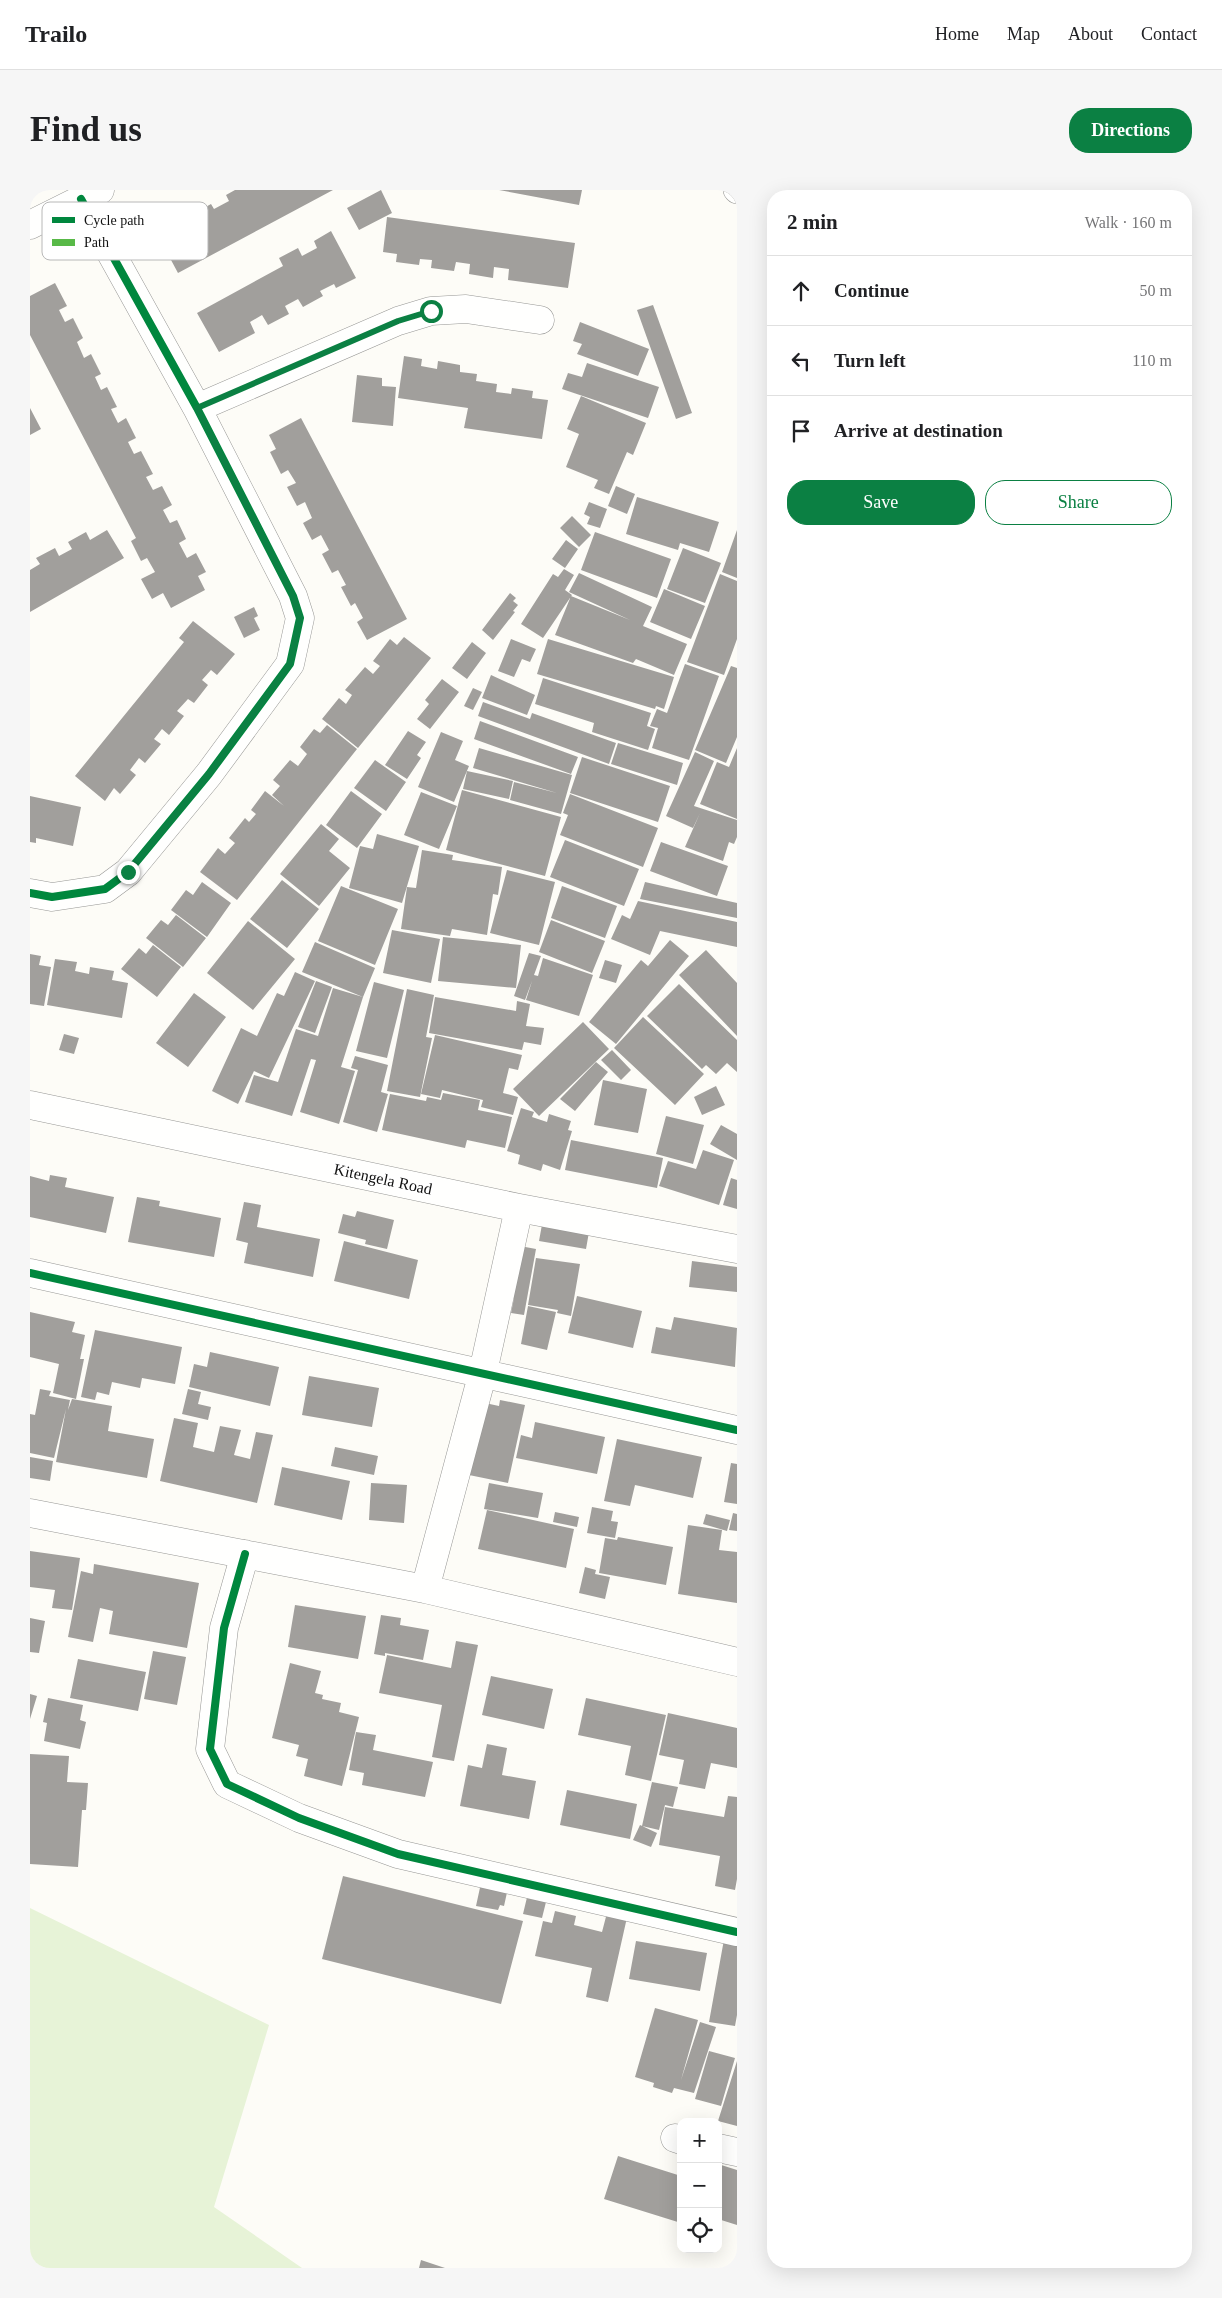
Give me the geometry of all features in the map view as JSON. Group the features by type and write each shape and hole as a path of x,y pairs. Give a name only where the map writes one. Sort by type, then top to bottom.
{"street":[{"path":"77,202 91,195"},
{"path":"30,225 42,219"},
{"path":"30,893 52,897 106,890 128,872 209,774 290,664 300,618 293,596 123,260"},
{"path":"197,408 398,321 431,311 466,309 540,320"},
{"name":"Kitengela Road","path":"30,1105 519,1208 737,1249"},
{"path":"425,1589 483,1372 519,1208"},
{"path":"30,1273 483,1372 737,1430"},
{"path":"30,1513 425,1589 737,1662"},
{"path":"246,1554 224,1628 210,1749 227,1784 299,1818 398,1854 737,1932"},
{"path":"722,2149 737,2152"}],"green space":[{"path":"30,1908 269,2025 214,2207 302,2268 30,2268"}],"building":[{"path":"235,190 333,190 208,257 208,206 211,204 214,209 229,201 226,195"},
{"path":"381,190 392,213 359,230 347,208"},
{"path":"499,190 582,190 579,205"},
{"path":"387,217 575,243 568,288 508,280 509,269 494,267 493,278 469,274 470,264 456,262 454,271 431,268 432,260 420,259 419,265 396,262 397,254 383,252"},
{"path":"331,231 356,278 336,288 334,284 320,291 323,296 303,307 298,299 285,306 289,314 268,325 262,315 250,322 255,333 219,352 197,313 283,266 279,258 298,248 302,256 317,248 314,241"},
{"path":"171,260 202,260 178,273"},
{"path":"55,283 67,306 59,310 65,322 73,318 83,338 77,342 84,358 91,354 101,374 95,377 101,390 107,387 117,407 111,409 118,423 126,418 136,438 128,442 134,454 141,451 153,474 146,477 153,490 162,486 172,505 163,510 170,523 177,520 186,539 179,543 187,558 196,553 206,572 198,576 205,590 171,608 163,593 152,599 141,579 155,572 147,558 141,561 131,541 136,538 30,335 30,296"},
{"path":"653,305 692,413 676,419 637,310"},
{"path":"580,322 649,349 638,376 577,354 582,344 573,341"},
{"path":"404,356 422,359 421,366 437,369 438,361 460,365 460,372 477,374 476,381 497,384 496,392 511,394 512,388 533,391 532,398 548,400 542,439 464,428 468,408 398,398"},
{"path":"587,363 659,387 648,418 562,389 568,373 582,377"},
{"path":"357,375 382,378 382,386 396,387 393,426 352,422"},
{"path":"581,396 646,423 633,455 627,452 609,494 594,488 598,480 566,467 579,434 567,429"},
{"path":"30,408 41,429 30,435"},
{"path":"301,418 407,619 367,640 357,622 363,618 355,603 351,606 341,587 346,585 338,570 332,573 322,554 329,550 321,535 312,540 303,523 312,518 305,502 297,506 287,487 296,483 288,470 281,474 270,452 276,449 269,435"},
{"path":"616,486 635,494 627,514 608,506"},
{"path":"637,497 719,522 709,552 680,543 678,550 626,534"},
{"path":"589,502 607,509 600,528 587,524 590,517 584,514"},
{"path":"572,516 591,535 579,547 560,528"},
{"path":"107,530 124,558 30,612 30,570 40,564 36,558 55,548 59,556 72,549 68,542 86,532 90,540"},
{"path":"737,530 737,578 722,572"},
{"path":"595,532 671,559 657,598 581,570"},
{"path":"566,540 578,549 565,568 552,559"},
{"path":"683,548 721,563 705,603 667,589"},
{"path":"564,569 574,575 565,590 572,595 543,638 521,624 553,574 558,577"},
{"path":"579,573 652,607 643,626 687,644 674,675 636,659 633,663 555,635 571,596 630,620 569,592"},
{"path":"720,574 737,581 737,639 724,675 687,662"},
{"path":"664,589 705,606 691,639 650,622"},
{"path":"510,593 516,598 513,601 518,605 513,611 515,612 493,640 482,630"},
{"path":"254,607 258,616 254,618 260,630 244,638 234,617"},
{"path":"193,621 235,654 217,675 211,670 202,680 208,685 194,703 188,699 177,711 184,716 169,735 162,729 154,739 161,744 145,763 139,758 130,770 136,775 120,794 114,788 105,801 75,776 184,642 179,638"},
{"path":"404,637 431,658 358,748 322,719 339,698 346,704 352,695 345,690 365,667 373,674 380,666 373,661 390,639 397,645"},
{"path":"511,639 536,649 530,662 522,659 514,677 498,671"},
{"path":"548,639 674,677 664,709 656,706 655,709 537,674"},
{"path":"472,642 486,653 467,679 452,668"},
{"path":"685,664 719,676 689,760 652,748 658,728 650,726 657,709 667,713"},
{"path":"731,666 737,668 737,737 726,763 695,750"},
{"path":"491,675 535,695 527,715 482,698"},
{"path":"543,678 651,713 647,726 655,729 648,750 592,732 594,723 535,704"},
{"path":"442,679 459,692 430,729 417,719 429,704 425,700"},
{"path":"473,688 482,692 473,710 464,706"},
{"path":"483,702 530,719 532,713 616,743 609,764 478,716"},
{"path":"480,721 578,757 571,774 474,739"},
{"path":"327,725 357,749 237,900 200,872 218,848 225,854 235,843 229,838 245,818 249,822 256,814 251,810 265,791 284,806 272,795 280,786 273,780 290,760 298,766 307,754 300,747 314,729 320,733"},
{"path":"408,731 426,742 417,755 421,758 407,779 385,765"},
{"path":"441,732 463,741 455,760 469,766 454,802 418,787"},
{"path":"618,743 683,763 677,785 611,764"},
{"path":"479,748 572,775 561,814 510,800 514,782 557,793 473,768"},
{"path":"737,748 737,819 700,804 717,762 729,767"},
{"path":"695,752 714,761 694,806 737,820 737,837 734,844 729,842 723,861 685,847 700,813 693,828 666,816"},
{"path":"582,757 670,786 658,822 570,793"},
{"path":"375,760 406,782 386,811 354,788"},
{"path":"467,771 513,781 509,799 463,789"},
{"path":"462,790 561,817 545,876 446,850"},
{"path":"351,791 382,814 357,848 326,825"},
{"path":"421,792 457,806 439,849 404,835"},
{"path":"570,794 658,828 643,867 560,835 568,815 563,813"},
{"path":"30,796 81,807 73,846 36,838 36,843 30,842"},
{"path":"321,824 339,839 329,851 350,868 319,906 280,874"},
{"path":"377,834 419,846 402,903 349,888 360,846 373,849"},
{"path":"565,840 639,869 624,906 550,877"},
{"path":"661,842 728,866 717,896 650,871"},
{"path":"422,850 453,855 452,860 502,867 498,895 493,894 487,935 452,929 450,936 401,929 407,887 416,888"},
{"path":"507,870 555,882 539,945 490,933"},
{"path":"282,880 319,909 287,948 250,919"},
{"path":"202,882 231,903 207,937 171,910 186,890 193,895"},
{"path":"645,882 737,903 737,918 640,899"},
{"path":"341,886 398,909 375,965 318,941"},
{"path":"562,886 617,906 605,938 551,918"},
{"path":"638,901 737,922 737,947 660,931 650,955 611,939 622,915 630,919"},
{"path":"176,915 206,938 183,967 146,938 161,920 168,925"},
{"path":"551,920 605,941 592,973 539,952"},
{"path":"248,921 295,959 253,1010 207,973"},
{"path":"392,930 440,939 431,983 383,973"},
{"path":"443,937 521,945 516,988 438,981"},
{"path":"670,940 689,956 616,1044 589,1022 641,960 648,966"},
{"path":"315,942 375,968 363,997 302,972"},
{"path":"153,945 181,967 157,997 121,969 139,948 146,954"},
{"path":"706,950 737,983 737,1036 679,975"},
{"path":"529,953 541,956 534,975 538,976 543,958 593,975 579,1016 526,1000 532,981 525,1000 514,996"},
{"path":"30,954 41,956 39,965 51,967 44,1006 30,1004"},
{"path":"55,959 77,962 75,971 89,974 90,967 114,971 112,980 128,983 122,1018 47,1005"},
{"path":"605,960 622,965 616,983 599,978"},
{"path":"295,972 315,981 269,1078 254,1071 238,1104 212,1091 241,1028 257,1036 277,993 284,996"},
{"path":"316,981 332,987 315,1033 298,1027"},
{"path":"374,982 404,990 387,1058 356,1051"},
{"path":"679,984 737,1040 737,1072 727,1063 716,1074 706,1065 702,1069 647,1016"},
{"path":"333,988 363,997 341,1067 355,1071 339,1124 300,1112 316,1060 311,1059 292,1116 245,1102 254,1075 278,1082 296,1029 318,1036"},
{"path":"407,989 434,995 426,1037 432,1038 420,1097 387,1091"},
{"path":"194,993 226,1017 188,1067 156,1043"},
{"path":"435,997 516,1011 517,1001 530,1004 526,1026 544,1028 541,1045 524,1042 522,1050 429,1033"},
{"path":"643,1017 704,1074 675,1105 614,1048"},
{"path":"583,1022 609,1049 539,1116 513,1089"},
{"path":"64,1034 79,1038 74,1054 59,1050"},
{"path":"435,1035 522,1055 518,1070 509,1068 503,1093 518,1097 513,1115 481,1107 483,1100 442,1090 440,1098 421,1094"},
{"path":"612,1050 631,1070 621,1080 601,1060"},
{"path":"355,1056 388,1065 381,1092 388,1094 377,1132 343,1122 358,1070 351,1068"},
{"path":"596,1062 608,1072 575,1111 560,1099"},
{"path":"603,1080 647,1089 638,1133 594,1125"},
{"path":"716,1086 725,1105 702,1115 694,1097"},
{"path":"443,1093 480,1100 478,1110 512,1117 505,1148 467,1140 465,1148 382,1130 390,1094 426,1101 427,1097 441,1100"},
{"path":"521,1108 534,1112 532,1117 547,1122 549,1114 571,1121 568,1130 572,1131 560,1170 543,1164 541,1171 518,1164 520,1155 507,1151"},
{"path":"666,1116 704,1125 693,1164 656,1154"},
{"path":"721,1125 737,1134 737,1160 710,1144"},
{"path":"571,1140 663,1158 657,1188 565,1170"},
{"path":"703,1150 734,1160 719,1205 659,1186 668,1161 696,1169"},
{"path":"50,1175 67,1178 65,1187 114,1197 106,1233 30,1217 30,1176 49,1181"},
{"path":"731,1178 737,1180 737,1209 723,1205"},
{"path":"137,1197 160,1201 159,1206 221,1218 214,1257 128,1242"},
{"path":"244,1202 261,1205 257,1227 320,1239 313,1277 244,1263 248,1243 236,1240"},
{"path":"357,1211 394,1220 387,1249 365,1244 366,1240 338,1233 343,1214 355,1217"},
{"path":"543,1219 589,1232 586,1249 539,1241"},
{"path":"344,1241 418,1260 409,1299 334,1281"},
{"path":"520,1246 536,1249 524,1315 511,1313 514,1298 510,1297"},
{"path":"536,1258 580,1264 571,1316 557,1313 558,1310 528,1305"},
{"path":"692,1261 737,1267 737,1292 689,1287"},
{"path":"577,1296 642,1311 633,1348 568,1333"},
{"path":"528,1306 556,1312 547,1350 521,1344"},
{"path":"30,1312 75,1322 72,1332 85,1335 80,1359 84,1359 76,1399 53,1393 59,1364 30,1357"},
{"path":"674,1317 737,1328 735,1367 651,1353 656,1327 671,1330"},
{"path":"95,1330 182,1347 175,1384 142,1378 140,1388 112,1382 109,1395 97,1392 95,1400 81,1397"},
{"path":"210,1352 279,1367 270,1406 189,1387 194,1364 207,1367"},
{"path":"309,1376 379,1388 372,1427 302,1415"},
{"path":"40,1389 51,1391 49,1396 70,1400 68,1410 72,1399 112,1406 108,1431 154,1439 147,1478 56,1462 66,1409 54,1458 30,1453 30,1414 35,1415"},
{"path":"188,1389 201,1392 198,1404 211,1407 208,1420 182,1414"},
{"path":"500,1400 525,1405 508,1483 469,1475 485,1403 499,1406"},
{"path":"174,1418 198,1423 193,1447 214,1452 220,1426 241,1430 234,1455 250,1459 256,1432 273,1435 257,1503 160,1481"},
{"path":"535,1422 605,1437 597,1474 516,1458 521,1435 532,1438"},
{"path":"617,1439 702,1457 693,1498 635,1485 630,1506 604,1501"},
{"path":"335,1447 378,1456 374,1475 331,1466"},
{"path":"30,1457 53,1461 50,1481 30,1478"},
{"path":"731,1463 737,1464 737,1504 724,1502"},
{"path":"282,1467 350,1481 342,1520 274,1505"},
{"path":"371,1483 407,1485 404,1523 369,1520"},
{"path":"489,1483 543,1493 538,1518 484,1509"},
{"path":"592,1507 613,1511 611,1521 618,1522 615,1538 587,1533"},
{"path":"487,1510 574,1529 566,1568 478,1549"},
{"path":"555,1512 579,1517 577,1527 553,1522"},
{"path":"733,1513 737,1514 737,1531 729,1530"},
{"path":"706,1514 730,1520 727,1531 703,1524"},
{"path":"688,1525 722,1530 719,1550 737,1552 737,1603 678,1594"},
{"path":"618,1537 673,1547 666,1585 599,1573 605,1538 617,1540"},
{"path":"30,1551 80,1558 72,1610 52,1608 55,1590 30,1587"},
{"path":"94,1564 199,1583 187,1648 109,1634 113,1611 100,1608 93,1642 68,1637 81,1571 93,1574"},
{"path":"585,1567 596,1570 595,1574 610,1577 605,1599 579,1593"},
{"path":"295,1605 366,1616 358,1659 288,1647"},
{"path":"381,1615 401,1618 400,1625 429,1630 423,1660 385,1653 385,1656 374,1654"},
{"path":"30,1618 45,1621 39,1653 30,1652"},
{"path":"456,1641 478,1645 454,1761 432,1757 442,1705 379,1693 387,1655 451,1668"},
{"path":"153,1651 186,1657 177,1705 144,1699"},
{"path":"78,1659 146,1672 138,1711 70,1698"},
{"path":"290,1663 321,1671 315,1693 323,1695 322,1699 341,1703 339,1712 359,1717 342,1786 304,1776 308,1759 296,1756 299,1745 272,1738"},
{"path":"491,1676 553,1689 544,1729 482,1715"},
{"path":"30,1694 37,1696 30,1719"},
{"path":"48,1698 83,1705 80,1720 86,1722 80,1749 44,1741 47,1723 43,1722"},
{"path":"586,1698 666,1715 651,1781 625,1775 631,1746 578,1735"},
{"path":"668,1713 737,1728 737,1768 711,1763 705,1789 679,1784 684,1760 659,1755"},
{"path":"356,1732 376,1735 373,1750 433,1762 425,1797 362,1785 364,1773 349,1770"},
{"path":"487,1744 507,1748 502,1775 536,1781 529,1819 460,1806 468,1765 482,1768"},
{"path":"30,1754 69,1756 67,1782 88,1783 86,1810 82,1810 78,1867 30,1864"},
{"path":"652,1782 678,1787 673,1807 665,1805 659,1830 642,1826"},
{"path":"567,1790 637,1804 630,1839 560,1825"},
{"path":"728,1796 737,1797 737,1879 735,1890 715,1886 720,1856 659,1845 665,1807 724,1817"},
{"path":"640,1825 657,1833 651,1847 633,1840"},
{"path":"343,1876 523,1921 501,2004 322,1959"},
{"path":"481,1883 508,1888 504,1906 500,1905 498,1910 476,1906"},
{"path":"529,1889 548,1894 542,1918 523,1914"},
{"path":"608,1909 628,1913 608,2002 586,1997 592,1968 535,1956 543,1921 552,1923 555,1911 576,1916 574,1925 602,1932"},
{"path":"725,1934 737,1936 737,2015 735,2026 709,2022"},
{"path":"636,1941 707,1953 700,1991 629,1979"},
{"path":"655,2008 698,2020 681,2080 700,2022 716,2027 694,2093 674,2088 672,2093 653,2087 654,2083 635,2077"},
{"path":"709,2051 735,2058 721,2106 695,2099"},
{"path":"737,2061 737,2126 722,2122 722,2118 719,2118"},
{"path":"618,2156 677,2175 677,2222 604,2199"},
{"path":"722,2165 737,2170 737,2225 722,2220"},
{"path":"421,2260 445,2268 419,2268"}],"cycle path":[{"path":"30,893 52,897 105,889 128,872 209,774 290,664 300,618 293,596 197,408 115,260"},
{"path":"30,1273 737,1430"},
{"path":"245,1554 224,1628 210,1749 227,1784 299,1818 398,1854 737,1932"}],"route":[{"path":"128,872 209,774 290,664 300,618 293,596 197,408 398,321 431,311"}]}
